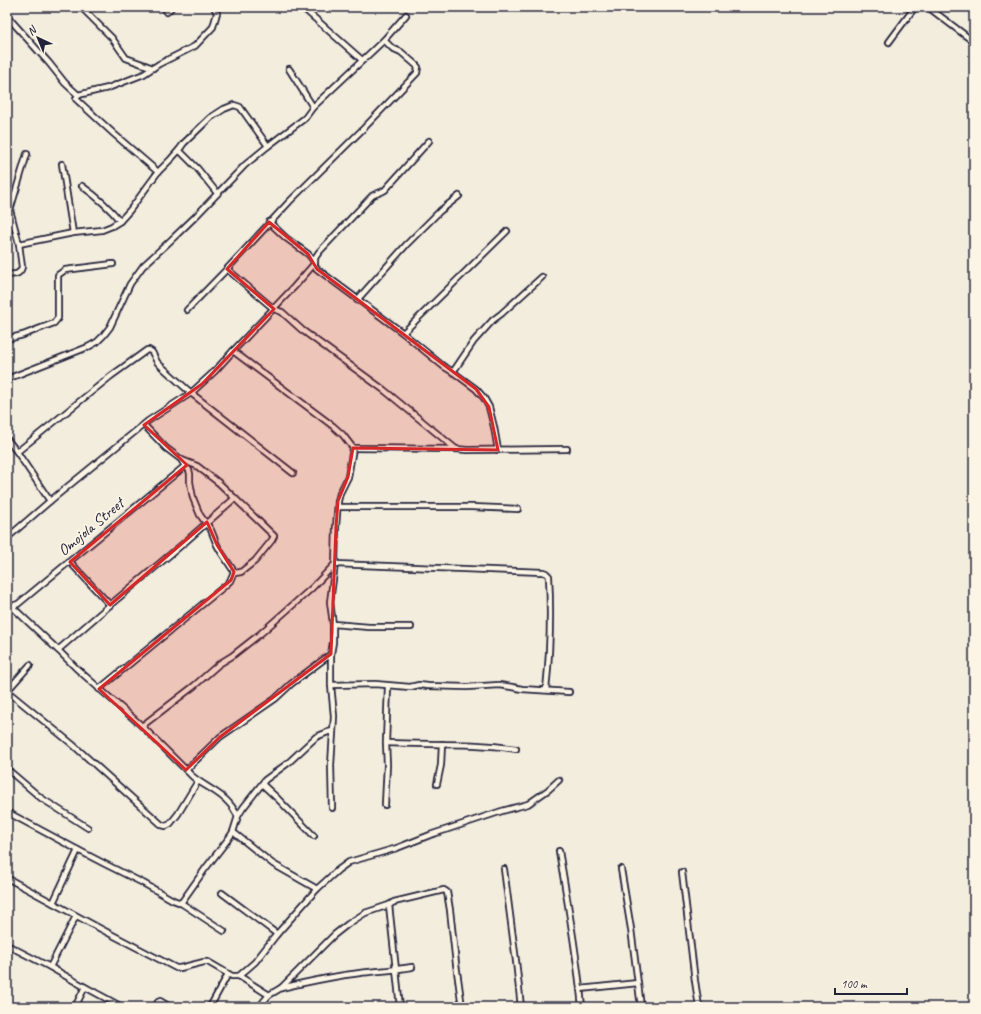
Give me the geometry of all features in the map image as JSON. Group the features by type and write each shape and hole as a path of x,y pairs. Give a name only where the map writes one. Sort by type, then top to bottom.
{"street":[{"path":"164,7 167,12 172,7"},
{"path":"78,95 108,88 144,74 159,64 195,46 213,27 218,13 214,7"},
{"path":"302,7 362,60"},
{"path":"889,42 915,7"},
{"path":"928,7 974,42"},
{"path":"83,8 112,38 126,58 152,68"},
{"path":"7,379 97,342 110,327 130,284 143,266 169,242 245,165 305,118 314,107 384,40 406,15"},
{"path":"7,16 65,83 78,95"},
{"path":"187,310 227,269 269,222 364,128 416,73 418,67 384,40"},
{"path":"289,69 314,107"},
{"path":"78,95 76,99 158,172"},
{"path":"19,244 73,233 102,230 120,221 158,172 184,143 210,118 224,109 234,105 240,107 268,146"},
{"path":"7,538 144,425 191,393 216,371 315,263 315,258 319,252 349,219 372,196 385,190 429,141"},
{"path":"179,150 198,168 217,193"},
{"path":"7,274 15,275 19,273 22,267 19,244 10,210 27,154"},
{"path":"62,164 73,233"},
{"path":"82,186 95,196 120,221"},
{"path":"357,300 418,233 440,211 459,196"},
{"path":"269,222 286,238 308,254 315,263 317,269 403,333 443,366 476,389 484,398 488,408 498,450"},
{"path":"403,333 507,231"},
{"path":"7,339 23,335 57,320 58,275 65,270 113,264"},
{"path":"227,269 274,309 282,312 302,330 384,390 456,449"},
{"path":"453,372 474,341 493,320 542,277"},
{"path":"17,452 111,376 149,350 152,352 157,362 191,393 293,473"},
{"path":"233,351 332,426 343,435 353,448 348,477 340,493 338,501 335,564 330,602 334,642 331,654 331,685 334,708 331,765 332,808"},
{"path":"99,689 221,589 230,581 233,574 241,572 255,561 274,536 219,483 197,466 182,460 166,448 144,425"},
{"path":"7,439 50,501"},
{"path":"353,448 567,450"},
{"path":"182,460 189,470 193,498 200,515 211,530 217,545 235,573"},
{"name":"Omojola Street","path":"7,611 12,606 18,604 70,562 185,466"},
{"path":"58,650 179,548 235,498"},
{"path":"338,508 471,507 518,509"},
{"path":"70,562 110,605"},
{"path":"142,726 194,686 219,664 232,656 260,634 312,588 335,564 546,573 549,576 550,658 546,690"},
{"path":"7,602 76,668 142,726 198,782 229,802 238,816"},
{"path":"333,624 369,627 411,627"},
{"path":"186,770 220,737 275,698 331,654"},
{"path":"30,665 7,691 72,744 162,825 166,826 170,824 198,782"},
{"path":"331,685 375,684 410,687 423,685 467,687 498,685 512,686 522,689 569,692"},
{"path":"385,805 388,686"},
{"path":"181,903 233,832 237,824 238,816 264,780 288,763 316,737 333,731"},
{"path":"386,743 463,744 516,749"},
{"path":"437,784 441,766 442,744"},
{"path":"7,769 41,798 88,828"},
{"path":"238,976 255,962 276,934 317,889 348,862 397,848 430,835 528,804 559,780"},
{"path":"262,784 314,836"},
{"path":"7,812 181,903 224,931"},
{"path":"233,832 273,864 317,889"},
{"path":"53,903 78,850"},
{"path":"559,851 570,913 582,1007"},
{"path":"504,869 521,1007"},
{"path":"621,869 641,1007"},
{"path":"682,872 699,1007"},
{"path":"7,878 176,968 208,962 232,976 238,976 269,996"},
{"path":"259,1007 269,996 281,988 334,935 348,924 366,914 394,902 446,890 450,910 462,1007"},
{"path":"222,893 276,934"},
{"path":"389,905 400,1007"},
{"path":"50,967 76,916"},
{"path":"7,945 122,1007"},
{"path":"281,988 321,979 412,967"},
{"path":"210,1007 228,974"},
{"path":"580,989 638,983"},
{"path":"75,1007 85,988"},
{"path":"155,1007 160,1001 170,1007"}],"highlighted area":[{"path":"269,222 308,254 317,269 476,389 489,407 498,450 353,448 348,477 338,501 331,654 220,737 186,770 99,689 231,580 234,572 217,545 207,522 110,605 70,562 187,465 144,425 202,384 274,309 227,269"}]}
